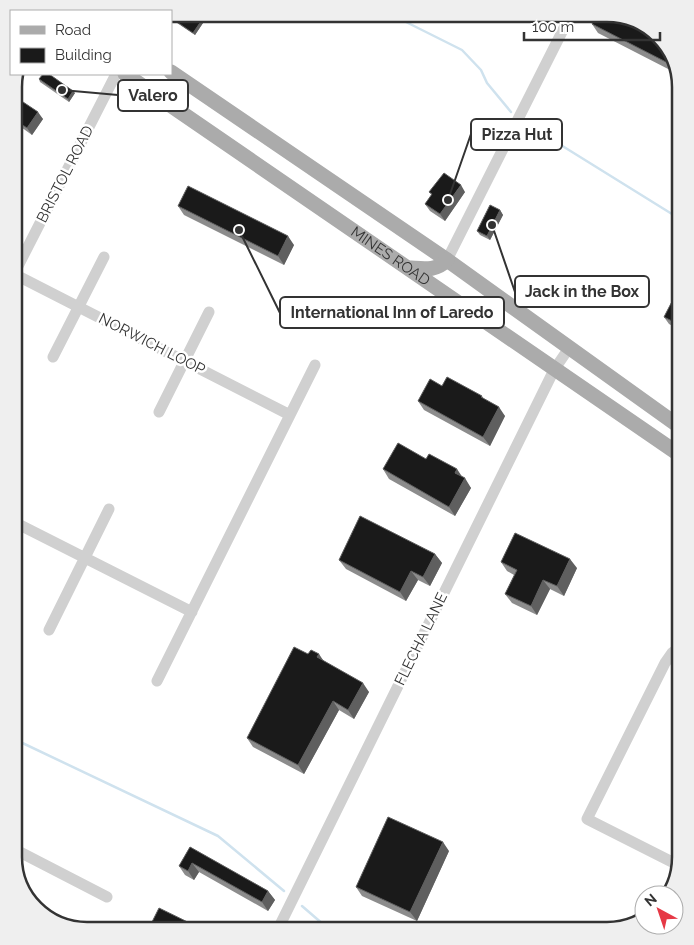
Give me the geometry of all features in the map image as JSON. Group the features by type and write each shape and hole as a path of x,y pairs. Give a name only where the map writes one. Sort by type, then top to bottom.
{"main road":[{"name":"MINES ROAD","path":"172,73 447,260 672,421"},
{"name":"MINES ROAD","path":"127,75 672,450"},
{"path":"409,268 428,270 440,267 447,260"}],"street":[{"path":"447,260 566,23"},
{"name":"BRISTOL ROAD","path":"23,256 115,75"},
{"path":"53,357 104,257"},
{"name":"NORWICH LOOP","path":"23,279 290,415"},
{"path":"159,412 210,312"},
{"name":"FLECHA LANE","path":"282,922 554,370 569,348"},
{"path":"157,681 315,365"},
{"path":"49,630 109,509"},
{"path":"23,527 192,612"},
{"path":"672,653 665,663 586,819 672,862"},
{"path":"23,854 107,897"}],"building":[{"path":"178,23 200,23 193,33"},
{"path":"611,23 631,27 639,31 658,48 666,62 592,24"},
{"path":"42,75 50,75 73,91 68,99 39,79"},
{"path":"23,102 38,112 27,128 23,125"},
{"path":"444,173 461,185 440,214 425,204 432,194 429,192"},
{"path":"188,186 288,236 278,256 178,206"},
{"path":"490,205 500,210 487,236 477,231"},
{"path":"672,302 672,321 664,317"},
{"path":"447,377 499,407 483,437 418,401 430,379 442,386"},
{"path":"398,443 426,459 429,454 457,469 455,473 465,478 449,507 383,469"},
{"path":"360,516 435,554 423,577 411,571 400,592 339,560"},
{"path":"515,533 570,559 557,586 543,580 531,606 505,594 517,570 501,562"},
{"path":"294,647 308,654 311,650 319,654 317,657 363,683 348,710 333,701 298,765 247,738"},
{"path":"388,817 443,842 410,912 356,887"},
{"path":"190,847 268,891 262,902 192,863 188,871 179,866"},
{"path":"159,908 188,922 152,922"}],"waterway":[{"path":"408,23 462,50 481,70 487,83 511,112"},
{"path":"527,124 672,214"},
{"path":"23,743 218,836 284,891"},
{"path":"302,906 321,922"}],"place":[{"name":"Valero","path":"62,90"},
{"name":"Pizza Hut","path":"448,200"},
{"name":"Jack in the Box","path":"492,225"},
{"name":"International Inn of Laredo","path":"239,230"}]}
